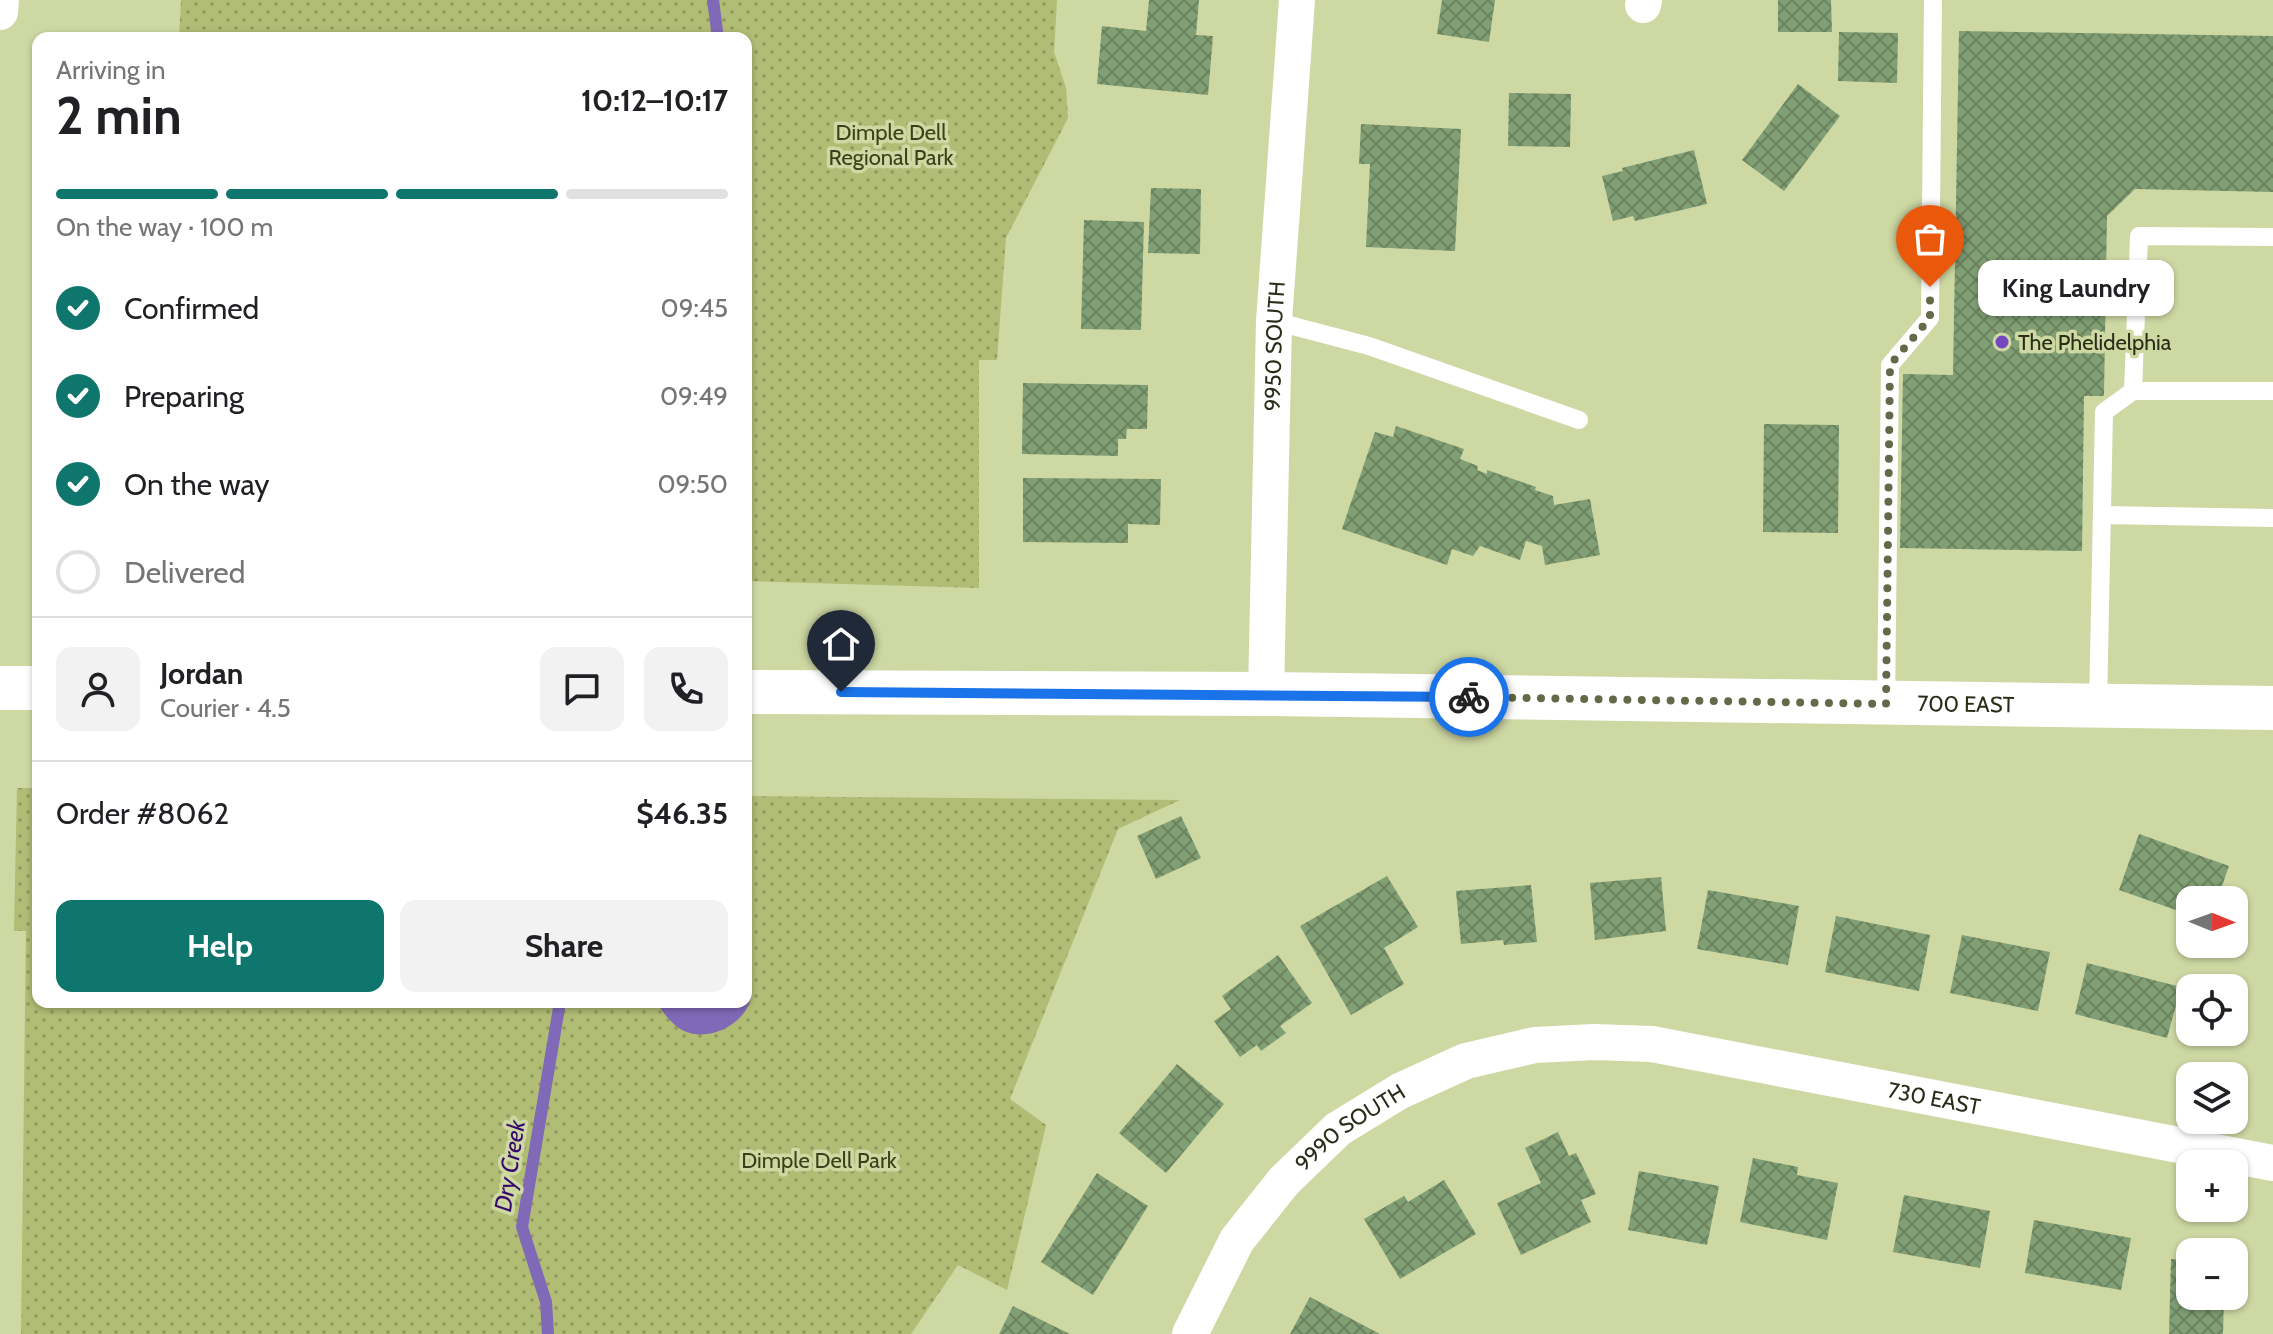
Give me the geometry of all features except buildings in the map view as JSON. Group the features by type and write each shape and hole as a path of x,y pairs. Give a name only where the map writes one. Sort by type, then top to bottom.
{"main road":[{"path":"0,688 32,688"},
{"name":"700 EAST","path":"762,692 1266,694 2273,708"}],"street":[{"path":"0,12 1,0"},
{"name":"9950 SOUTH","path":"1266,694 1274,321 1297,0"},
{"name":"730 EAST","path":"1594,1042 1668,1047 2273,1163"},
{"name":"9990 SOUTH","path":"1190,1334 1237,1240 1284,1181 1338,1129 1400,1091 1466,1061 1535,1045 1594,1042"}],"lane":[{"path":"1886,704 1890,365 1930,318 1933,0"},
{"path":"2133,391 2139,236 2273,237"},
{"path":"1274,321 1369,346 1579,420"},
{"path":"2098,706 2104,412 2133,391 2273,391"},
{"path":"2102,515 2273,518"}],"green space":[{"name":"Dimple Dell Regional Park","path":"181,0 1057,0 1054,52 1066,88 1068,118 1006,238 997,360 979,360 979,588 752,581 752,32 179,32"},
{"name":"Dimple Dell Park","path":"17,788 32,788 32,1008 752,1008 752,796 1180,800 1118,829 1010,1099 1046,1125 1007,1290 958,1265 911,1334 21,1334 26,931 14,931"}],"shaded area":[{"path":"661,1008 747,1008 738,1019 717,1032 693,1034 671,1021"}],"waterway":[{"name":"Dry Creek","path":"713,0 717,32"},
{"name":"Dry Creek","path":"548,1334 546,1302 522,1227 559,1008"}],"way so far":[{"path":"1469,697 1886,704 1890,365 1930,318 1930,287"}],"place":[{"name":"King Laundry","path":"1930,287"},
{"name":"The Phelidelphia","path":"2002,342"}],"route":[{"path":"841,692 1469,697"}]}
